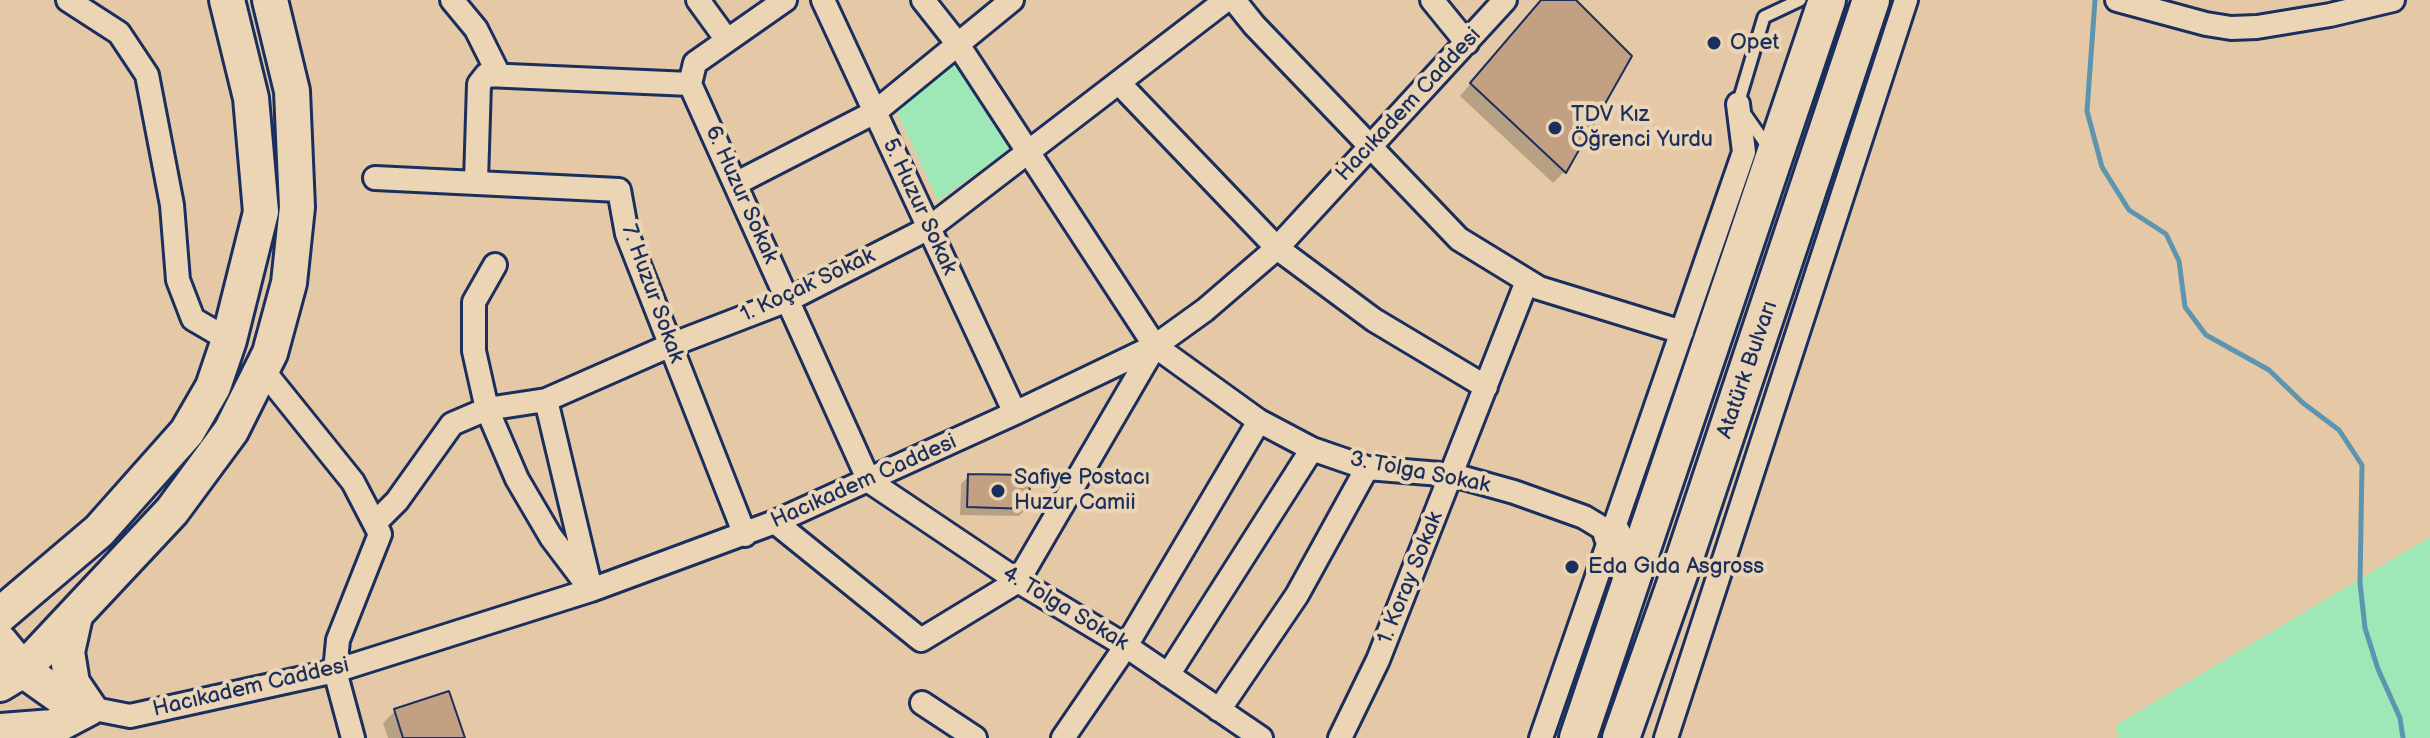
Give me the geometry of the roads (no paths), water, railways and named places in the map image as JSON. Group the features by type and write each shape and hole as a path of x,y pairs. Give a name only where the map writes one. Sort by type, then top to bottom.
{"highway":[{"name":"Atatürk Bulvarı","path":"1578,738 1632,576 1695,342 1774,155 1827,0"},
{"name":"Atatürk Bulvarı","path":"1621,738 1685,557 1871,0"},
{"path":"1612,534 1632,576"}],"main road":[{"path":"0,615 99,531 187,432 213,387 229,340 261,212 251,98 227,0"},
{"path":"11,677 75,616 172,511 231,431 270,353 289,283 297,207 292,91 270,0"},
{"path":"75,616 67,652 72,683 89,708"},
{"path":"0,642 11,677"},
{"path":"11,677 89,708"},
{"path":"0,731 6,733 53,727 89,708"}],"street":[{"path":"68,0 119,33 147,75 172,205 178,280 193,319 229,340"},
{"path":"452,0 476,29 499,75"},
{"path":"698,0 727,40"},
{"path":"476,181 479,84 486,75 690,84 695,63 785,0"},
{"name":"5. Huzur Sokak","path":"823,0 1015,413"},
{"path":"775,522 921,640 1018,581 1155,346 957,43 923,0"},
{"path":"737,183 875,112 1012,0"},
{"name":"1. Koçak Sokak","path":"375,523 397,501 452,424 487,409 546,400 671,345 788,300 929,228 1226,0"},
{"path":"1234,0 1254,25 1459,239 1539,288 1695,342"},
{"path":"1432,0 1467,43"},
{"name":"Hacıkadem Caddesi","path":"89,708 130,716 335,671 591,590 745,535 869,481 1155,346 1205,310 1277,248 1505,0"},
{"path":"1666,738 1906,0"},
{"path":"2117,0 2231,28 2257,27 2330,8 2393,0"},
{"path":"1119,83 1277,248 1374,320 1486,387"},
{"name":"6. Huzur Sokak","path":"690,84 869,481"},
{"path":"1541,738 1612,534 1695,342 1744,152 1738,104"},
{"name":"7. Huzur Sokak","path":"375,178 619,190 627,234 745,535"},
{"path":"495,265 474,302 474,351 487,409 517,479 551,537 591,590"},
{"name":"1. Koray Sokak","path":"1340,738 1378,660 1527,281"},
{"name":"3. Tolga Sokak","path":"1155,346 1259,421 1312,449 1367,468 1453,475 1514,492 1584,517 1612,534"},
{"path":"262,369 353,482 380,534 338,640 335,671 353,738"},
{"path":"546,400 591,590"},
{"path":"1063,738 1126,646 1259,421"},
{"path":"1168,675 1312,449"},
{"path":"1219,710 1297,595 1367,468"},
{"name":"4. Tolga Sokak","path":"869,481 1018,581 1126,646 1261,738"},
{"path":"922,703 975,738"}],"lane":[{"path":"1774,155 1738,104 1764,17 1800,0"}],"waterway":[{"path":"2095,0 2087,111 2102,167 2129,210 2166,234 2179,261 2185,307 2206,335 2269,370 2303,403 2339,430 2362,465 2360,583 2365,628 2378,669 2400,718 2403,738"}],"place":[{"name":"Opet","path":"1714,43"},
{"name":"TDV Kız Öğrenci Yurdu","path":"1555,128"},
{"name":"Safiye Postacı Huzur Camii","path":"998,491"},
{"name":"Eda Gıda Asgross","path":"1572,567"}]}
